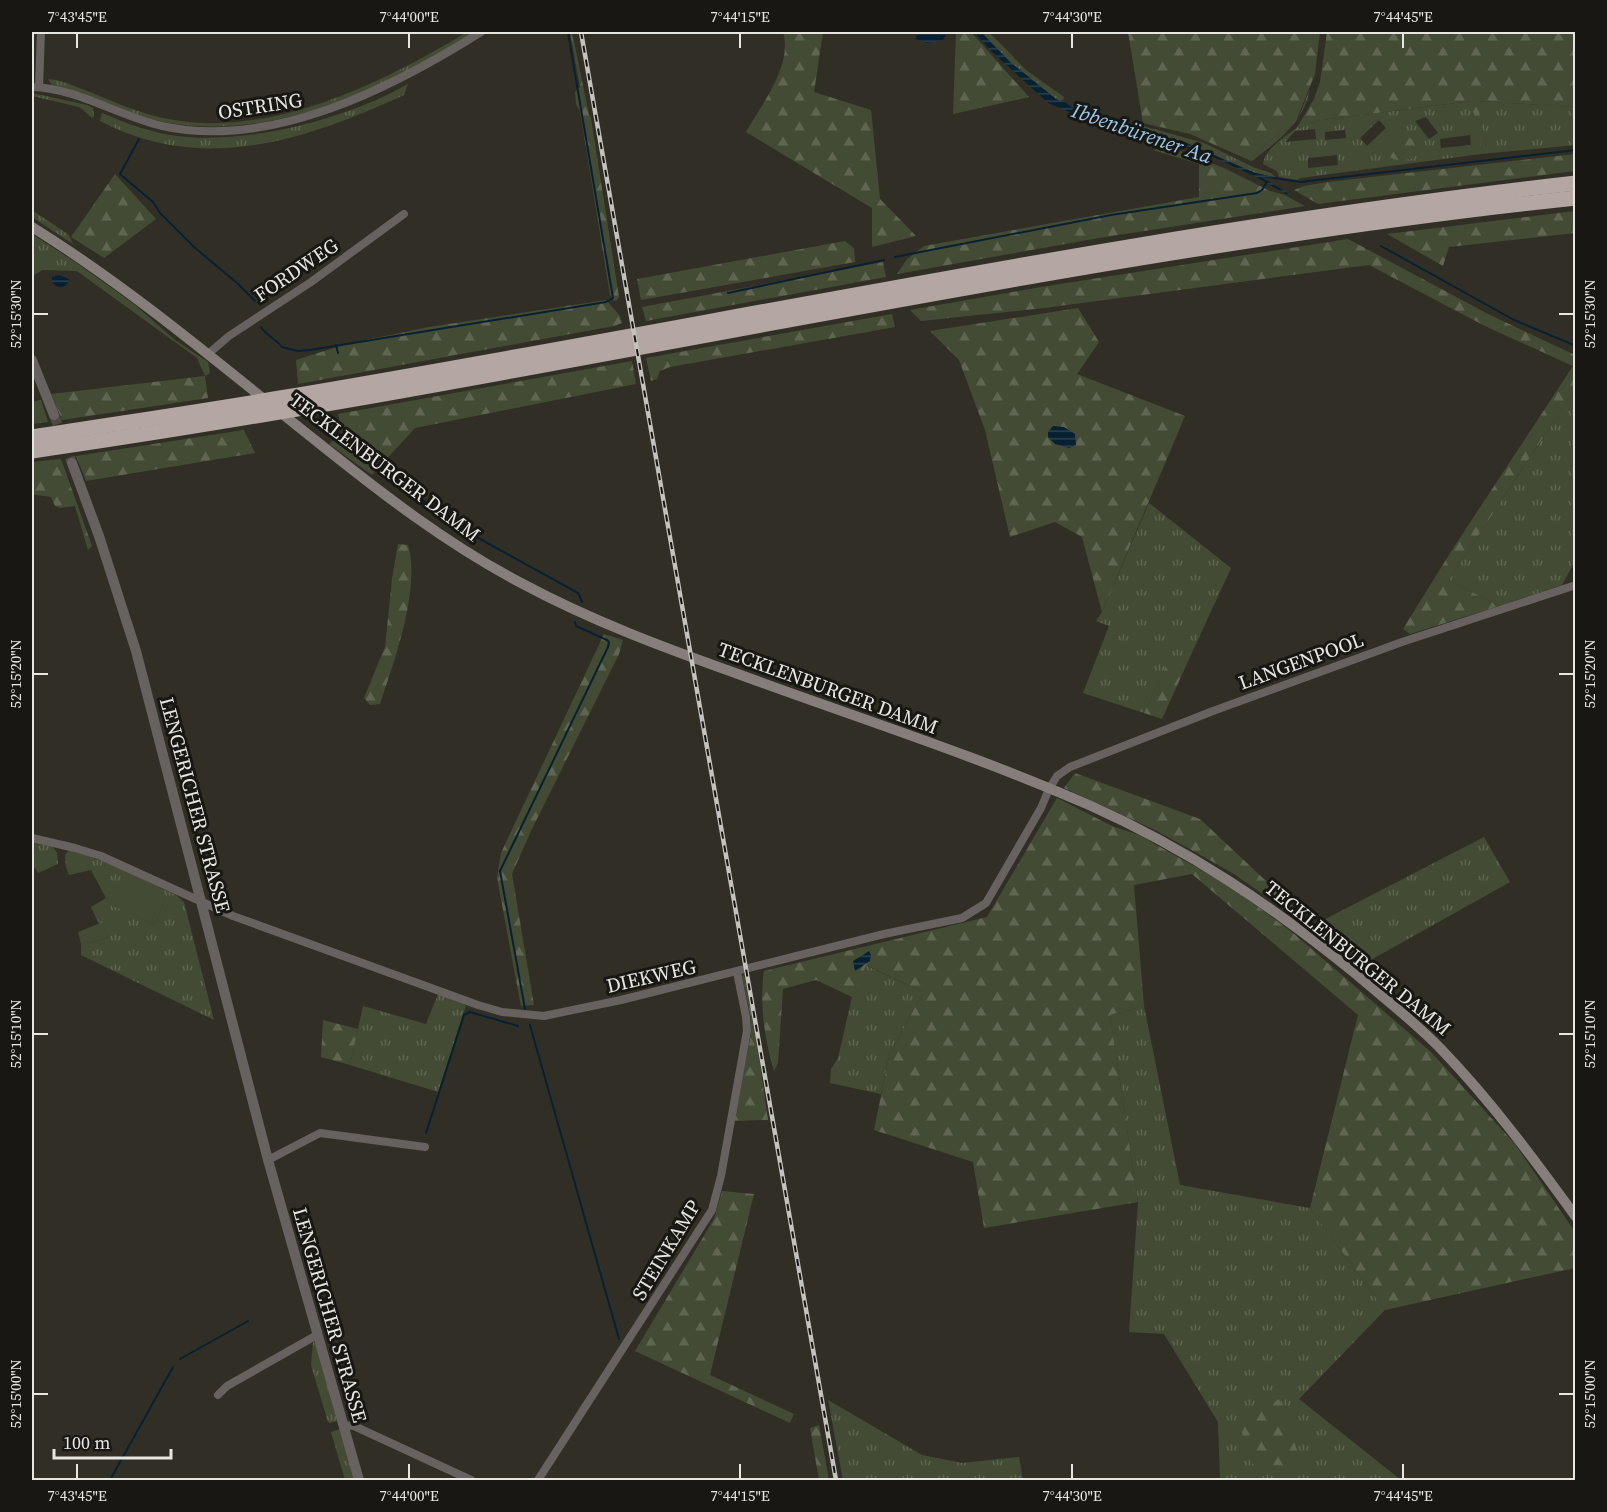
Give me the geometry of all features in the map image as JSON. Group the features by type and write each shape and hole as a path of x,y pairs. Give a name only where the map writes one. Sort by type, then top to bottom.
{"highway":[{"path":"650,339 1095,252 1277,222 1461,196 1575,183"},
{"path":"36,443 74,431 287,404 650,339 1065,271 1358,225 1575,198"},
{"path":"36,443 86,443 249,410"}],"main road":[{"name":"TECKLENBURGER DAMM","path":"32,226 79,256 405,509 468,553 560,604 639,637 1049,789 1115,817 1201,863 1249,893 1315,941 1388,1000 1440,1048 1520,1139 1575,1217"}],"street":[{"path":"35,87 41,32"},
{"name":"OSTRING","path":"35,87 99,104 139,120 180,130 224,131 315,114 364,96 404,78 481,32"},
{"name":"FORDWEG","path":"208,354 229,336 311,282 405,214"},
{"path":"32,360 54,415"},
{"name":"LENGERICHER STRASSE","path":"72,463 99,536 136,651 268,1160 359,1480"},
{"name":"LANGENPOOL","path":"1049,789 1057,776 1070,767 1213,711 1402,642 1575,585"},
{"name":"DIEKWEG","path":"32,838 101,856 244,920 478,1005 525,1016 544,1016 610,1003 884,934 962,918 986,903 1041,808 1049,789"},
{"name":"STEINKAMP","path":"538,1480 712,1210 721,1176 747,1031 737,972"},
{"path":"268,1160 320,1133 425,1147"},
{"path":"218,1395 228,1386 316,1335"},
{"path":"343,1425 354,1426 471,1480"}],"green space":[{"path":"467,32 474,32 404,72 367,90 290,117 251,124 210,127 155,120 125,112 52,85 48,79 68,84 158,117 207,123 246,121 285,114 362,87 399,70"},
{"path":"570,32 572,32 591,118 619,297 614,301 610,295 580,111 576,104 575,92 580,87"},
{"path":"783,32 823,32 814,92 871,110 880,199 916,236 872,247 872,208 746,132 780,71 785,45"},
{"path":"956,32 971,32 1029,97 953,114"},
{"path":"981,32 989,32 1026,70 1064,97 1063,100 1056,99 1010,62"},
{"path":"1128,32 1320,32 1315,74 1296,121 1285,131 1276,135 1249,160 1190,134 1143,123"},
{"path":"1327,32 1575,32 1575,107 1477,101 1486,148 1481,148 1471,101 1314,121 1295,131 1314,99 1320,82"},
{"path":"408,84 404,95 330,126 254,145 216,148 177,146 139,137 100,121 102,113 167,135 205,138 234,137 296,127 327,118 383,97"},
{"path":"1310,89 1307,101 1302,112 1296,121 1271,146 1252,161 1249,160 1276,135 1285,131 1299,116"},
{"path":"32,93 87,105 93,108 94,116 92,118 81,108 32,96"},
{"path":"1472,101 1481,147 1486,147 1476,101 1575,107 1575,145 1481,154 1297,180 1279,177 1277,171 1263,164 1267,153 1276,143 1298,127 1297,130 1314,121","holes":["1426,117 1438,133 1429,139 1415,121","1379,120 1386,128 1367,146 1360,138","1315,129 1316,139 1285,142 1295,131","1345,130 1346,138 1325,140 1325,132","1470,135 1471,145 1441,148 1440,139","1337,155 1338,165 1308,168 1308,158"]},
{"path":"1143,126 1204,143 1253,167 1271,173 1275,177 1255,173 1182,141 1142,132"},
{"path":"1408,137 1413,139 1418,149 1411,159 1396,160 1387,154 1385,150 1389,139"},
{"path":"1170,147 1224,168 1305,206 1099,238 897,274 907,259 924,246 1199,197 1199,164 1153,150"},
{"path":"1575,154 1575,171 1318,204 1294,190 1328,182"},
{"path":"115,174 156,219 104,258 71,237"},
{"path":"32,210 69,235 73,244 32,217"},
{"path":"1575,211 1575,233 1449,247 1443,266 1387,234"},
{"path":"32,234 135,305 175,340 208,362 210,373 205,376 197,358 77,271 43,270 32,276"},
{"path":"1348,239 1488,314 1575,355 1575,389 1449,580 1499,606 1410,634 1403,629 1573,366 1485,326 1369,265 1044,308 921,321 910,310 1041,287"},
{"path":"845,241 854,248 855,262 641,300 637,279"},
{"path":"883,262 886,277 646,321 642,307"},
{"path":"606,300 620,316 622,323 298,384 296,360 346,344 429,327"},
{"path":"1078,308 1099,342 1077,374 1185,416 1102,612 1082,537 1055,522 1010,537 985,430 959,360 930,331"},
{"path":"892,314 895,327 670,367 660,371 657,379 651,381 646,358"},
{"path":"632,361 636,384 415,428 372,475 329,444 342,432 338,414"},
{"path":"205,376 208,398 62,420 51,394"},
{"path":"1575,389 1575,561 1562,585 1499,606 1449,580"},
{"path":"41,400 48,422 32,424 32,402"},
{"path":"244,430 255,453 86,481 76,456"},
{"path":"61,459 92,546 88,550 75,506 60,508 55,506 51,497 32,494 32,462"},
{"path":"1149,503 1231,568 1190,657 1170,657 1144,713 1083,693 1109,626 1096,621"},
{"path":"398,544 408,545 411,562 409,603 380,704 370,705 364,698 385,647"},
{"path":"604,634 623,640 619,654 512,874 534,1005 521,1006 497,878 501,853"},
{"path":"1170,657 1190,657 1162,719 1144,713"},
{"path":"1075,773 1200,819 1297,910 1296,917 1234,874 1197,853 1153,829 1064,788"},
{"path":"1057,798 1112,826 1139,835 1231,887 1292,932 1431,1052 1515,1144 1575,1232 1575,1268 1385,1310 1310,1208 1358,1015 1192,874 1134,885 1144,1006 1110,1015 1138,1202 984,1228 973,1162 874,1130 889,1056 923,992 866,965 852,997 816,980 783,989 778,1063 774,1071 764,1022 762,996 764,971 987,917"},
{"path":"1484,837 1510,882 1360,966 1314,925"},
{"path":"32,842 53,847 57,853 58,864 38,873 35,868 32,870"},
{"path":"71,850 110,864 176,895 184,902 214,1020 81,955 81,944 108,938 103,923 99,924 91,907 106,898 91,870 69,875 65,856","holes":["166,900 154,924 112,905"]},
{"path":"123,880 166,900 154,924 111,905"},
{"path":"103,922 108,938 81,944 78,932"},
{"path":"865,965 923,992 889,1056 881,1094 830,1083 831,1069 838,1058 852,997"},
{"path":"744,975 755,1029 768,1120 734,1121 751,1034 751,1018 742,976"},
{"path":"438,994 466,1005 438,1092 350,1065 363,1006 426,1024"},
{"path":"1144,1006 1180,1185 1310,1208 1385,1310 1299,1399 1401,1480 1220,1480 1218,1422 1164,1334 1129,1332 1138,1202 1110,1015"},
{"path":"323,1020 358,1029 350,1065 321,1057"},
{"path":"722,1191 754,1194 710,1375 794,1414 790,1423 635,1351 714,1219"},
{"path":"313,1342 337,1421 330,1423 311,1365"},
{"path":"1279,1399 1303,1467 1251,1464 1239,1423"},
{"path":"828,1400 922,1455 962,1463 1019,1457 1023,1480 843,1480"},
{"path":"819,1425 829,1480 819,1480 810,1428"},
{"path":"340,1429 355,1480 345,1480 331,1432"}],"water":[{"path":"917,32 948,32 943,40 927,43 916,39"},
{"path":"974,32 981,32 1010,62 1056,99 1063,100 1075,110 1124,129 1182,141 1255,173 1275,177 1276,179 1261,177 1380,247 1254,176 1211,156 1164,140 1107,128 1048,103 990,50"},
{"path":"59,275 69,279 63,287 57,287 52,282 52,277"},
{"path":"1053,426 1064,427 1075,434 1076,445 1069,448 1055,444 1048,437 1048,432"},
{"path":"869,951 870,961 855,971 853,961"}],"pier":[{"path":"1292,191 1385,243 1380,247 1285,195"}],"waterway":[{"path":"261,327 282,347 298,351 606,302 613,298 568,32"},
{"path":"139,139 120,174 153,202 160,213 194,247 255,301"},
{"path":"1275,178 1300,182 1576,150"},
{"path":"895,257 1111,215 1257,193 1267,182"},
{"name":"Ibbenbürener Aa","path":"1381,246 1514,320 1576,346"},
{"path":"728,293 884,260"},
{"path":"336,345 338,353"},
{"path":"351,433 353,448 368,461"},
{"path":"377,468 471,534 578,593 582,602"},
{"path":"525,1009 500,871 608,647 607,640 576,626 575,622"},
{"path":"426,1133 464,1015 470,1012 518,1026"},
{"path":"530,1025 619,1339"},
{"path":"180,1359 248,1321"},
{"path":"110,1480 173,1367"}],"tunnel":[{"path":"54,415 72,463"}],"railway":[{"path":"581,32 836,1480"}]}
